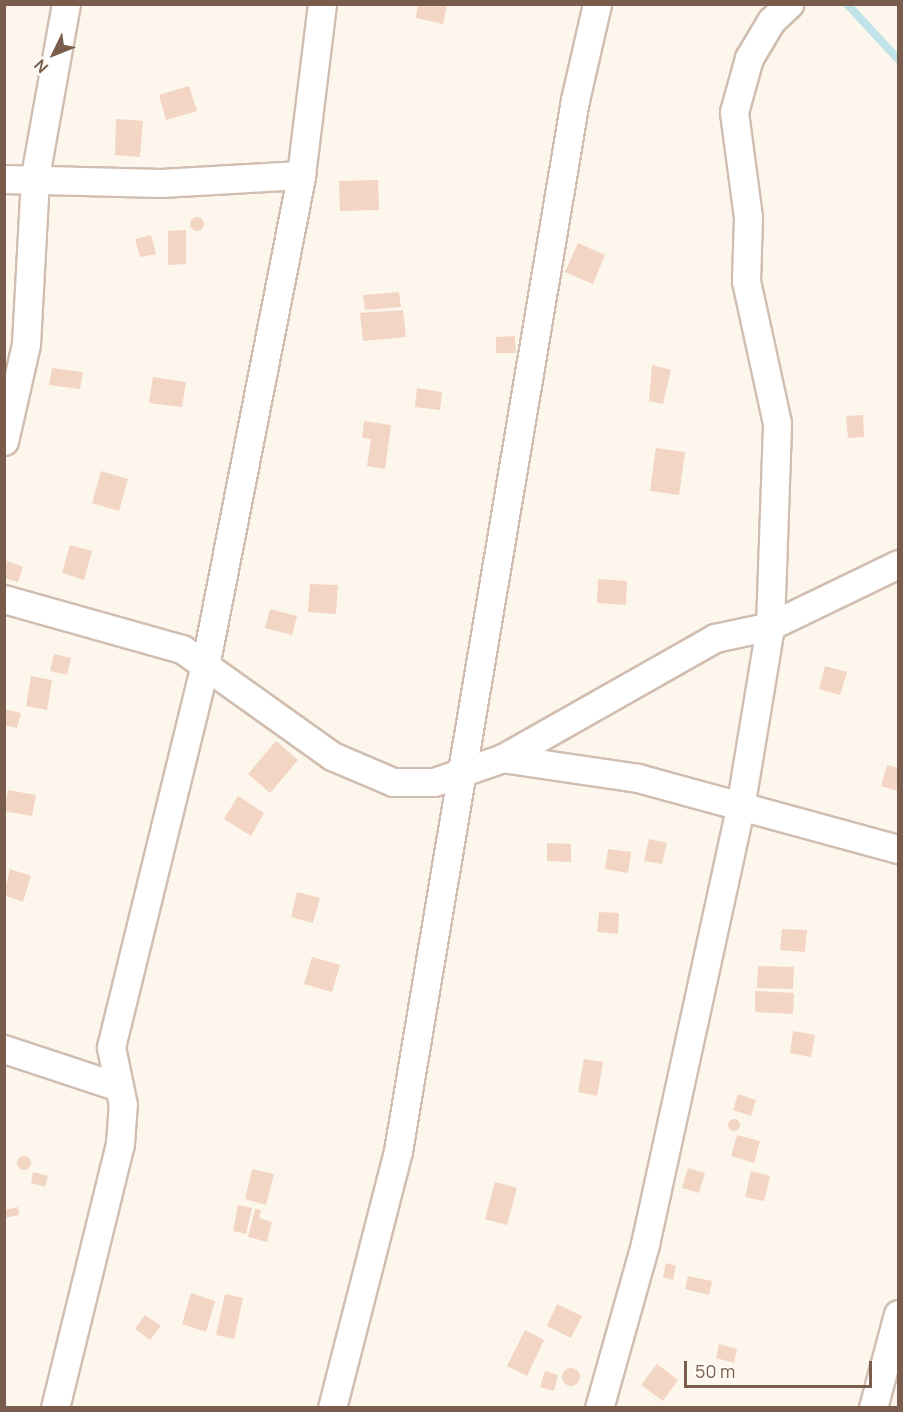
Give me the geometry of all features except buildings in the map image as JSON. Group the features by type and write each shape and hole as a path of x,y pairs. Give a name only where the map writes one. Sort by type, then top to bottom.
{"street":[{"path":"4,441 26,344 35,176 66,4"},
{"path":"55,1407 120,1144 119,1087 111,1047 206,661 301,176 322,4"},
{"path":"332,1407 398,1151 575,100 597,4"},
{"path":"599,1407 645,1244 740,808 770,626 777,423 746,281 748,217 734,111 749,58 771,21 789,4"},
{"path":"4,179 35,176 161,183 301,176"},
{"path":"4,599 182,649 206,661 332,756 393,782 434,782 503,758 715,638 770,626 898,564"},
{"path":"503,758 638,778 740,808 898,849"},
{"path":"4,1049 119,1087"},
{"path":"873,1407 898,1314"}],"waterway":[{"path":"847,4 898,59"}]}
